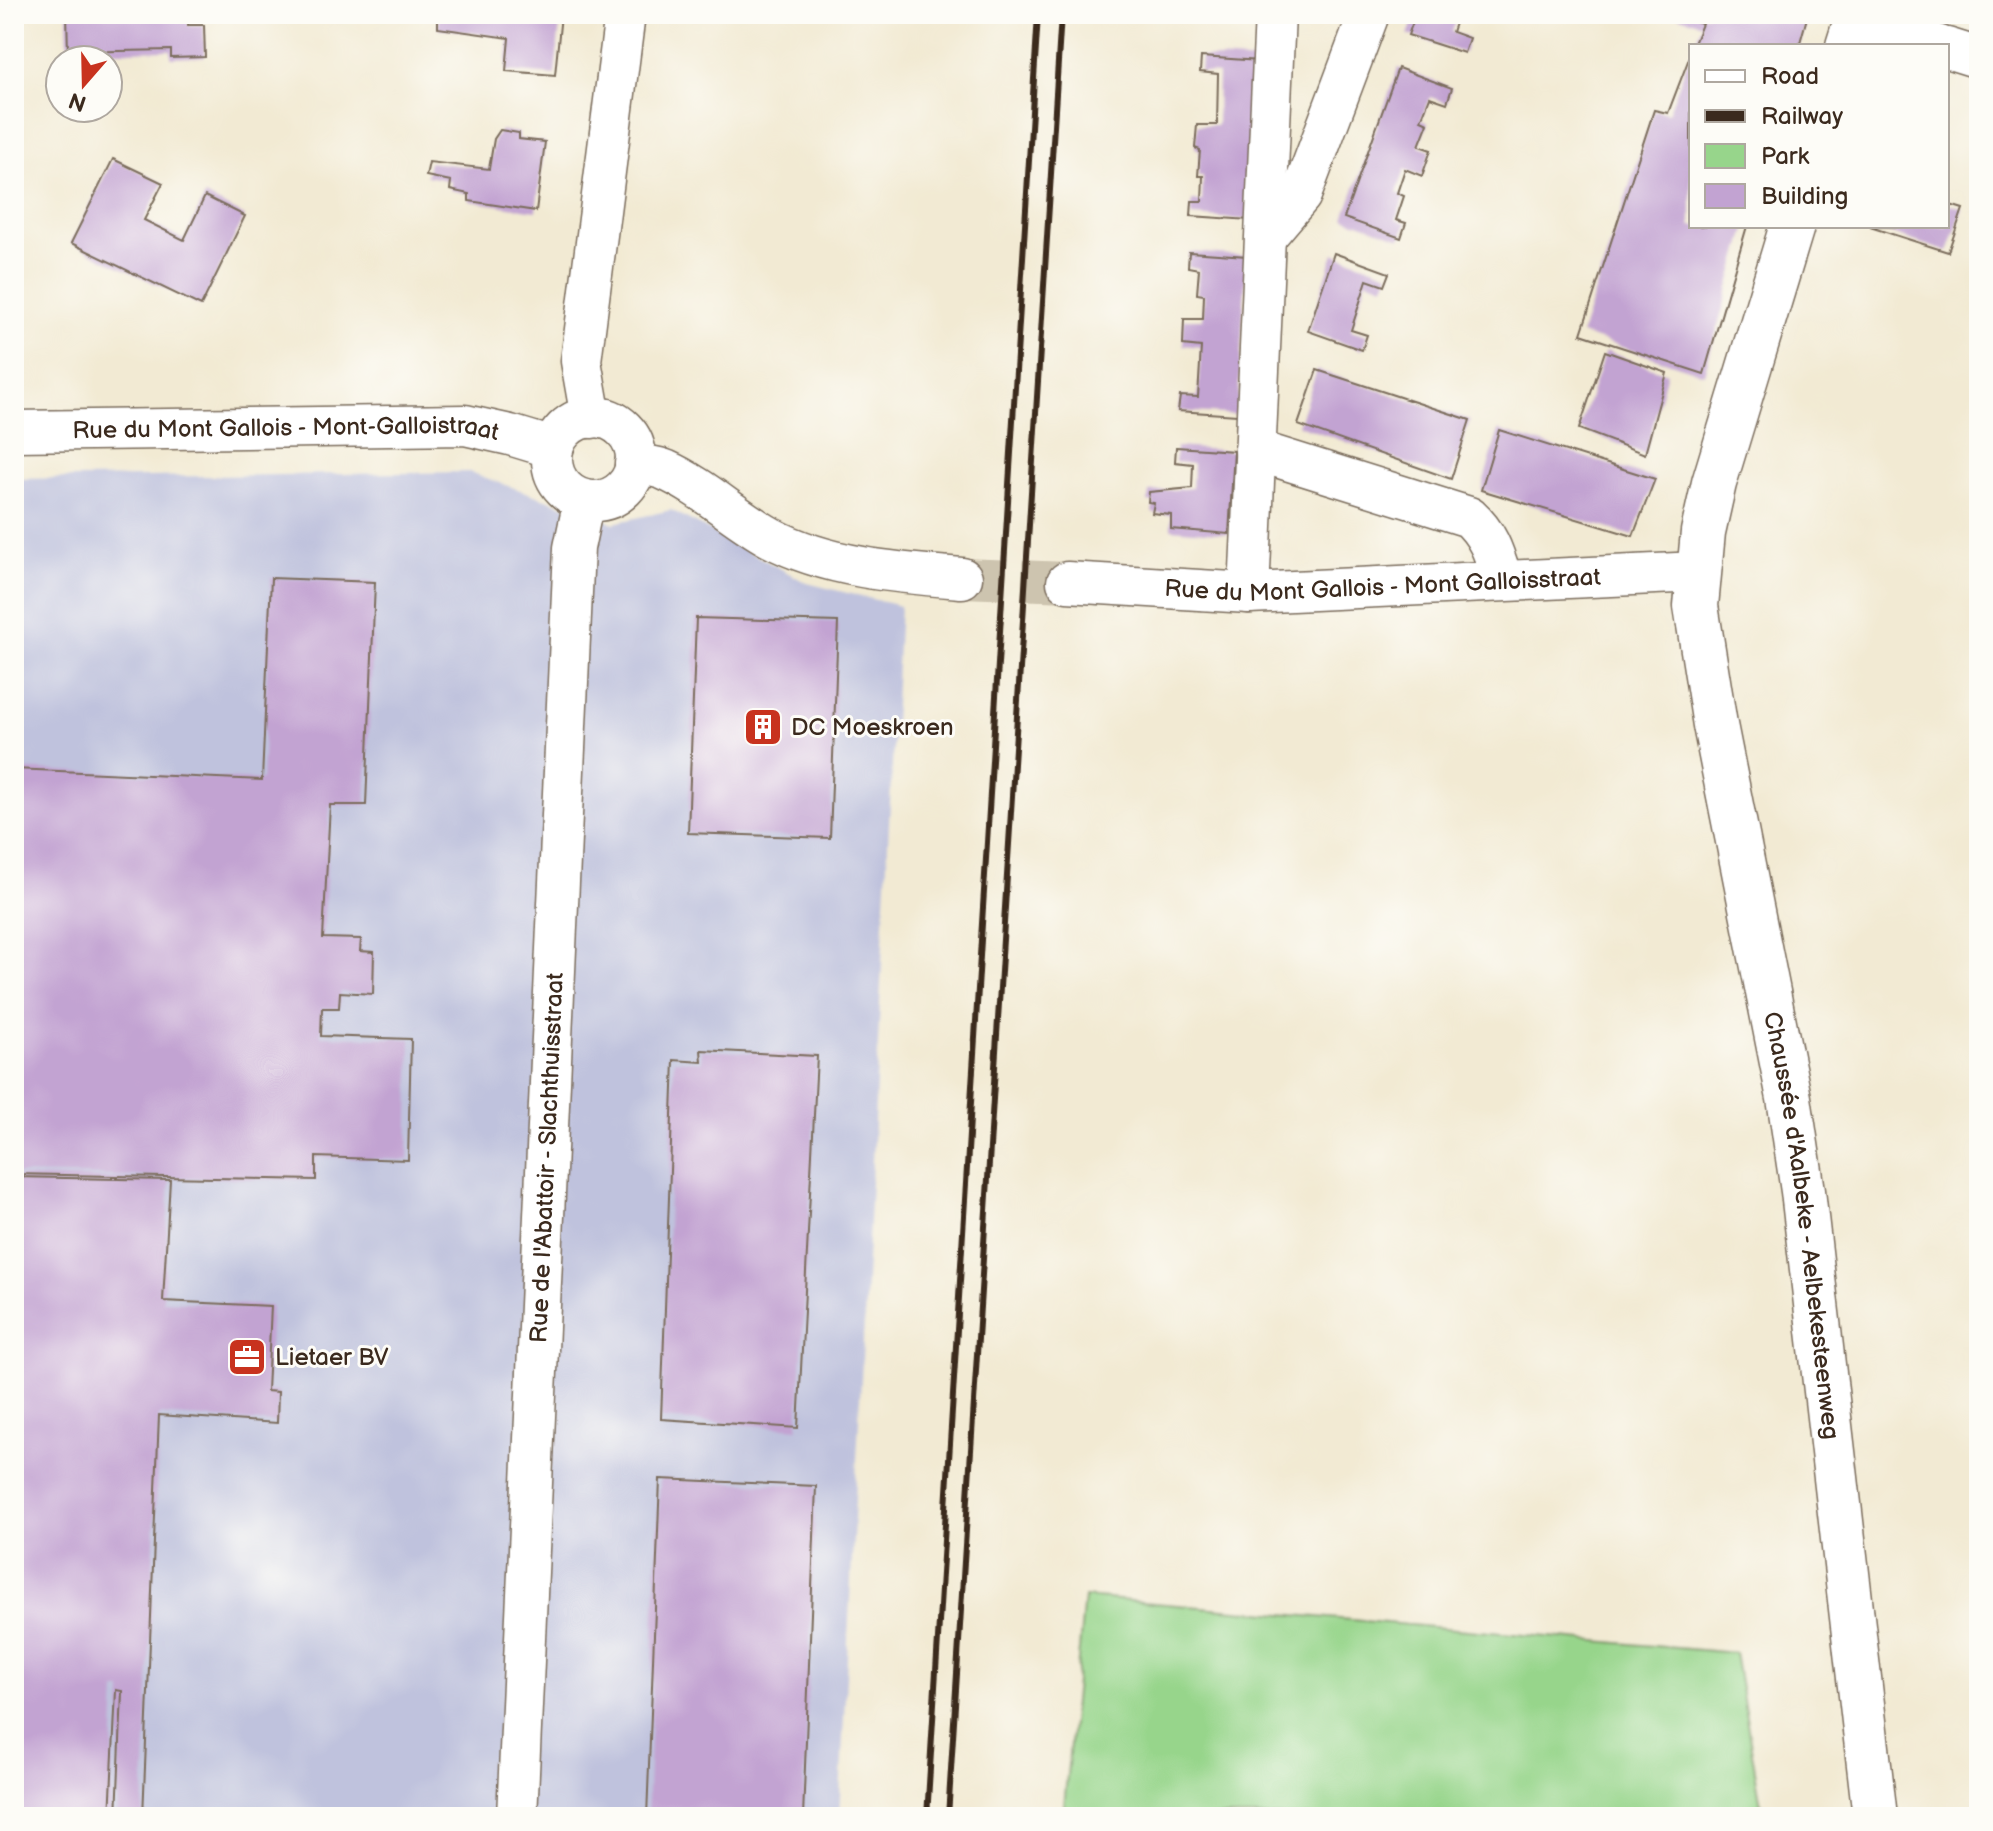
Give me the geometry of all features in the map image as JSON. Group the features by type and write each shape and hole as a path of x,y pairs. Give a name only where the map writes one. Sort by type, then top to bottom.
{"main road":[{"name":"Chaussée d'Aalbeke - Aelbekesteenweg","path":"1791,228 1714,483 1698,572 1696,606 1699,639 1789,1098 1803,1191 1875,1817"}],"street":[{"path":"591,418 581,361 625,14"},
{"path":"1249,593 1275,14"},
{"path":"1267,235 1301,195 1369,14"},
{"path":"1854,27 1931,44"},
{"path":"1949,49 1979,58"},
{"path":"591,418 606,419 618,426 629,436 634,449 633,475 618,494 608,499 584,500 561,487 554,475 553,448 567,427 591,418"},
{"name":"Rue du Mont Gallois - Mont-Galloistraat","path":"14,431 465,425 553,448"},
{"path":"1255,450 1469,517 1482,528 1491,542 1502,579"},
{"path":"635,464 664,469 771,537 803,551 899,573 962,578"},
{"name":"Rue de l'Abattoir - Slachthuisstraat","path":"517,1817 574,548 584,500"},
{"name":"Rue du Mont Gallois - Mont Galloisstraat","path":"1067,582 1249,593 1698,572"}],"shaded area":[{"path":"469,472 614,523 671,510 807,583 900,606 839,1817 14,1817 14,479"}],"green space":[{"path":"1084,1597 1735,1653 1763,1817 1063,1817"}],"building":[{"path":"67,14 188,14 188,25 204,25 205,57 171,58 171,50 124,51 124,44 68,44"},
{"path":"438,14 507,20 508,14 561,14 555,75 506,71 509,38 438,28"},
{"path":"1205,14 1263,14 1262,24 1204,21"},
{"path":"1416,14 1458,14 1452,32 1469,38 1464,53 1408,35"},
{"path":"1670,14 1808,14 1800,44 1694,44 1702,24"},
{"path":"1201,57 1260,61 1250,220 1191,216 1192,201 1202,201 1203,176 1198,176 1200,150 1195,148 1197,125 1217,125 1218,74 1200,72"},
{"path":"1689,58 1689,228 1746,228 1704,374 1581,334 1654,110 1668,113"},
{"path":"1398,68 1452,88 1447,103 1430,97 1421,120 1428,123 1419,146 1431,150 1422,176 1405,169 1397,193 1404,196 1396,220 1406,223 1401,238 1344,218"},
{"path":"500,130 519,133 519,139 545,142 536,211 469,201 469,194 450,190 451,181 426,176 429,162 489,169 494,139"},
{"path":"113,159 163,183 144,220 184,240 205,196 245,216 201,306 71,243"},
{"path":"1949,205 1963,209 1948,252 1873,228 1949,228"},
{"path":"1189,252 1247,256 1237,415 1178,411 1180,396 1198,397 1201,347 1183,345 1184,319 1203,319 1204,295 1197,294 1199,269 1188,267"},
{"path":"1334,253 1389,273 1384,286 1367,280 1351,330 1367,335 1362,350 1308,331"},
{"path":"1605,351 1667,373 1645,454 1579,429"},
{"path":"1317,370 1470,420 1451,479 1298,425"},
{"path":"1499,430 1655,479 1633,536 1481,490"},
{"path":"1176,447 1234,451 1229,534 1171,529 1171,515 1152,513 1154,503 1148,502 1149,492 1192,488 1193,464 1175,462"},
{"path":"271,578 375,582 366,805 330,805 323,938 361,939 360,951 374,952 373,994 340,992 339,1008 322,1008 321,1036 411,1039 408,1160 316,1157 316,1180 14,1174 14,769 262,780"},
{"name":"DC Moeskroen","path":"696,618 838,622 830,838 688,833"},
{"path":"701,1050 817,1056 798,1428 661,1419 674,1060 702,1062"},
{"path":"14,1177 170,1180 163,1301 271,1306 267,1391 278,1392 277,1423 159,1415 143,1817 117,1817 122,1691 116,1690 110,1817 14,1817"},
{"path":"660,1479 816,1486 803,1817 647,1817"}],"tunnel":[{"path":"962,578 1067,582"}],"railway":[{"path":"927,1817 1038,14"},
{"path":"948,1817 1061,14"}],"place":[{"name":"DC Moeskroen","path":"763,727"},
{"name":"Lietaer BV","path":"247,1357"}]}
